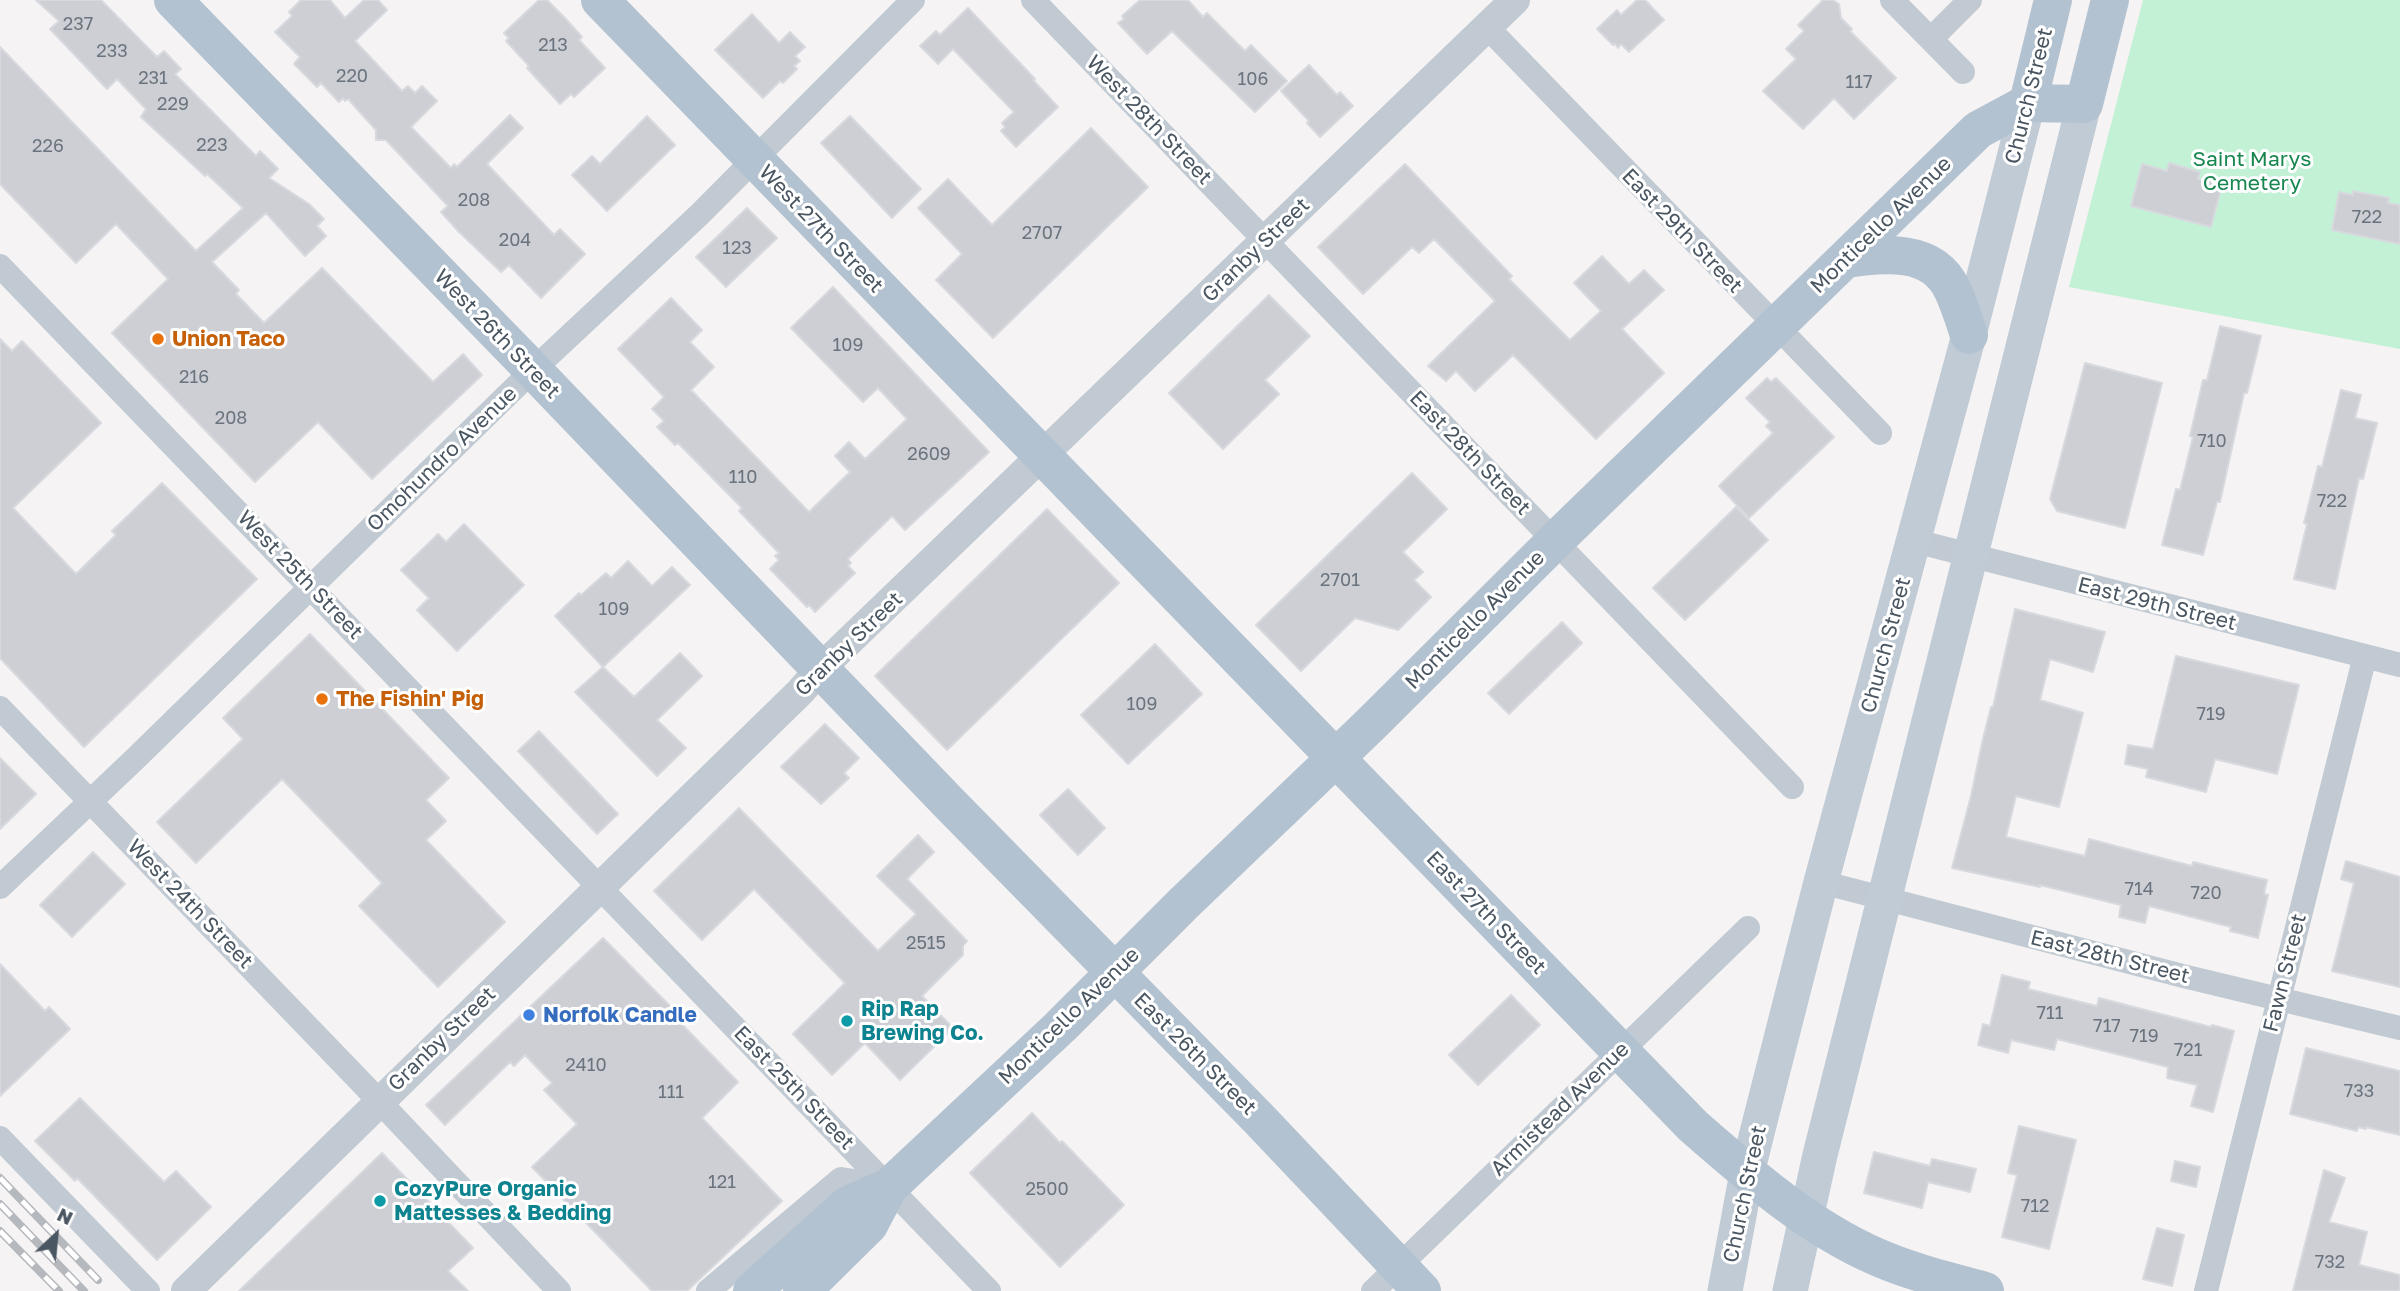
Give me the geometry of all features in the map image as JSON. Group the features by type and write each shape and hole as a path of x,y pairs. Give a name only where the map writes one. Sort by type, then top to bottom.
{"main road":[{"name":"West 26th Street","path":"173,0 821,668"},
{"name":"West 27th Street","path":"600,0 1044,456"},
{"name":"Church Street","path":"1725,1291 1747,1173 1821,882 1969,335 2053,0"},
{"path":"1790,1291 1805,1215 2110,0"},
{"name":"Monticello Avenue","path":"802,1291 869,1225 889,1187 1336,758 1978,130 2028,103 2084,104"},
{"path":"1846,259 1894,254 1924,261 1952,287 1969,335"},
{"name":"East 27th Street","path":"1044,456 1693,1126 1747,1173 1840,1238 1878,1257 1984,1291"},
{"name":"East 26th Street","path":"821,668 937,791 1259,1119 1398,1283"},
{"name":"Monticello Avenue","path":"752,1291 848,1205 889,1187"}],"street":[{"name":"Omohundro Avenue","path":"0,887 533,370 700,214 913,0"},
{"name":"West 28th Street","path":"1033,0 1265,240"},
{"name":"Granby Street","path":"186,1291 821,668 1515,0"},
{"path":"1892,0 1964,72"},
{"path":"1931,39 1970,0"},
{"name":"East 29th Street","path":"1487,27 1880,433"},
{"name":"East 28th Street","path":"1265,240 1792,787"},
{"name":"West 25th Street","path":"0,266 600,886"},
{"name":"East 29th Street","path":"1915,541 2400,665"},
{"name":"Fawn Street","path":"2206,1291 2365,656"},
{"name":"West 24th Street","path":"0,708 379,1100 559,1291"},
{"name":"East 28th Street","path":"1821,882 2400,1028"},
{"name":"East 25th Street","path":"600,886 989,1291"},
{"name":"Armistead Avenue","path":"1398,1283 1619,1052 1748,928"},
{"path":"0,1138 148,1291"},
{"path":"708,1291 841,1179 889,1187"}],"green space":[{"name":"Saint Marys Cemetery","path":"2143,0 2400,0 2400,349 2069,287"}],"building":[{"path":"36,0 101,0 157,57 164,51 181,69 175,74 256,156 260,151 278,169 269,178 309,204 324,219 317,226 326,236 305,256 266,213 212,262 239,290 236,294 264,323 322,268 433,382 463,354 482,375 372,479 318,422 255,482 112,333 168,279 116,224 76,263 0,184 0,47 196,251 243,208 141,117 146,109 117,79 107,89 50,29 59,21"},
{"path":"301,0 330,0 345,18 364,0 378,0 387,10 355,41 402,91 408,86 415,93 422,86 437,101 411,127 451,168 454,164 457,167 510,115 523,128 487,164 554,235 560,229 585,254 541,298 509,265 501,272 459,232 441,212 448,206 386,140 376,140 376,130 348,99 345,101 343,98 339,102 321,83 317,87 294,64 300,57 275,32 292,16 289,12"},
{"path":"539,0 547,0 564,17 582,37 579,40 605,68 574,97 571,94 560,104 527,68 529,66 506,41 509,38 504,33"},
{"path":"1140,0 1188,0 1203,17 1207,13 1245,51 1251,45 1287,81 1255,112 1172,31 1147,54 1118,23"},
{"path":"1637,0 1645,0 1664,20 1629,52 1621,44 1618,48 1613,45 1597,29 1617,10 1621,15"},
{"path":"1823,0 1833,0 1839,4 1841,18 1852,29 1850,31 1896,78 1854,119 1834,98 1803,129 1763,91 1796,59 1786,49 1804,31 1798,25"},
{"path":"968,8 1058,107 1016,147 1001,131 1005,127 1002,123 1014,112 953,49 938,64 920,46 936,31 940,35"},
{"path":"752,14 779,43 790,32 805,47 795,56 800,61 794,66 797,69 763,98 715,50"},
{"path":"1309,65 1337,95 1340,92 1353,106 1320,137 1281,91"},
{"path":"647,116 675,145 607,211 572,175 592,156 600,164"},
{"path":"850,116 921,189 892,218 821,143"},
{"path":"1091,128 1148,187 993,338 936,280 962,254 918,208 948,179 992,225"},
{"path":"2169,163 2200,172 2198,179 2222,185 2211,227 2131,206 2142,164 2167,171"},
{"path":"1405,164 1512,276 1509,279 1570,340 1601,311 1574,283 1602,256 1629,284 1644,270 1664,290 1622,329 1664,373 1596,439 1513,355 1475,391 1456,371 1446,381 1428,366 1495,301 1434,239 1419,253 1412,247 1363,294 1318,247"},
{"path":"2353,191 2389,198 2388,203 2400,205 2400,244 2332,230 2339,192 2353,195"},
{"path":"747,208 777,238 726,287 696,257"},
{"path":"833,287 989,452 905,530 892,516 848,559 851,563 848,566 855,573 815,612 770,569 779,560 775,556 779,553 739,511 742,508 678,443 675,445 657,427 664,421 652,409 664,397 618,349 671,298 702,330 690,342 714,367 691,390 809,512 850,472 835,456 849,442 865,459 907,419 878,388 863,402 791,328"},
{"path":"1269,295 1310,336 1265,380 1279,394 1223,449 1169,393"},
{"path":"2220,326 2261,336 2247,393 2244,393 2220,502 2217,502 2203,555 2162,545 2176,489 2180,490 2203,380 2207,380"},
{"path":"0,339 12,351 22,341 101,423 13,508 76,574 116,535 112,531 162,483 257,579 84,747 0,658"},
{"path":"2085,363 2162,383 2125,528 2057,511 2050,499"},
{"path":"1767,378 1771,382 1776,378 1834,437 1749,518 1719,486 1773,433 1766,426 1770,422 1746,398"},
{"path":"2341,390 2361,395 2355,418 2377,423 2363,479 2359,478 2335,589 2294,579 2318,466 2322,467"},
{"path":"1412,473 1447,509 1403,552 1423,572 1414,580 1431,597 1398,630 1355,618 1301,671 1256,625"},
{"path":"1736,507 1768,540 1685,620 1653,588"},
{"path":"1047,509 1119,583 947,750 875,676"},
{"path":"464,524 524,585 457,651 417,610 429,598 401,570 438,534 446,542"},
{"path":"628,561 652,586 672,567 690,585 603,667 555,616 579,593 581,595 606,573 611,578"},
{"path":"2015,609 2105,632 2093,672 2050,659 2040,700 2083,713 2059,807 2016,796 2006,837 2085,856 2089,839 2192,866 2193,862 2267,880 2264,894 2268,895 2258,938 2230,931 2231,927 2149,906 2145,923 2119,917 2121,905 2040,885 1952,868"},
{"path":"1562,622 1582,643 1509,714 1488,693"},
{"path":"310,634 449,778 426,800 446,821 426,840 505,922 438,987 359,906 382,883 282,779 196,863 157,822 243,739 223,718"},
{"path":"1155,644 1202,694 1128,764 1081,715"},
{"path":"680,653 702,676 657,720 686,748 657,776 575,692 603,667 634,697"},
{"path":"2176,656 2299,685 2277,774 2215,759 2206,792 2146,777 2148,769 2125,764 2128,745 2153,749"},
{"path":"825,724 859,758 844,773 849,778 821,804 781,767"},
{"path":"539,731 618,814 597,834 518,751"},
{"path":"0,758 36,794 0,829"},
{"path":"1068,789 1105,828 1078,855 1040,815"},
{"path":"739,808 878,951 916,914 877,876 918,835 934,852 907,879 967,941 963,946 963,955 922,996 953,1028 900,1080 865,1043 832,1075 793,1034 845,983 754,889 702,940 654,891"},
{"path":"93,852 125,884 72,937 40,905"},
{"path":"2346,861 2400,877 2400,987 2332,971 2354,883 2341,879"},
{"path":"603,938 672,1008 669,1011 738,1082 702,1118 782,1201 687,1291 652,1291 532,1167 577,1124 544,1090 552,1083 525,1055 514,1066 510,1062 445,1125 426,1105"},
{"path":"0,964 45,1011 49,1007 70,1029 0,1096"},
{"path":"2002,975 2030,982 2028,989 2097,1006 2099,998 2234,1031 2213,1112 2191,1106 2197,1085 2167,1078 2168,1067 2057,1039 2054,1050 2011,1040 2008,1053 1978,1045 1983,1024 1990,1026"},
{"path":"1511,995 1540,1025 1478,1085 1449,1055"},
{"path":"2306,1048 2400,1071 2400,1135 2366,1127 2358,1127 2357,1131 2290,1114"},
{"path":"80,1098 164,1182 176,1171 211,1207 157,1260 77,1178 75,1181 35,1141"},
{"path":"1032,1113 1124,1205 1060,1267 970,1173"},
{"path":"2019,1126 2076,1140 2049,1249 2002,1237 2017,1175 2008,1173"},
{"path":"1874,1152 1930,1166 1932,1159 1976,1169 1970,1192 1928,1182 1922,1208 1864,1193"},
{"name":"CozyPure Organic Mattesses & Bedding","path":"382,1153 473,1248 448,1271 468,1291 239,1291"},
{"path":"2175,1161 2200,1167 2196,1187 2171,1181"},
{"path":"2324,1170 2345,1178 2329,1222 2367,1232 2359,1265 2400,1275 2400,1291 2293,1291"},
{"path":"2157,1228 2184,1235 2172,1286 2143,1279"}],"railway":[{"path":"0,1178 98,1280"},
{"path":"0,1204 84,1291"},
{"path":"0,1231 59,1291"}],"place":[{"name":"Union Taco","path":"158,339"},
{"name":"The Fishin' Pig","path":"322,699"},
{"name":"Norfolk Candle","path":"529,1015"},
{"name":"Rip Rap Brewing Co.","path":"847,1021"},
{"name":"CozyPure Organic Mattesses & Bedding","path":"380,1201"}]}
